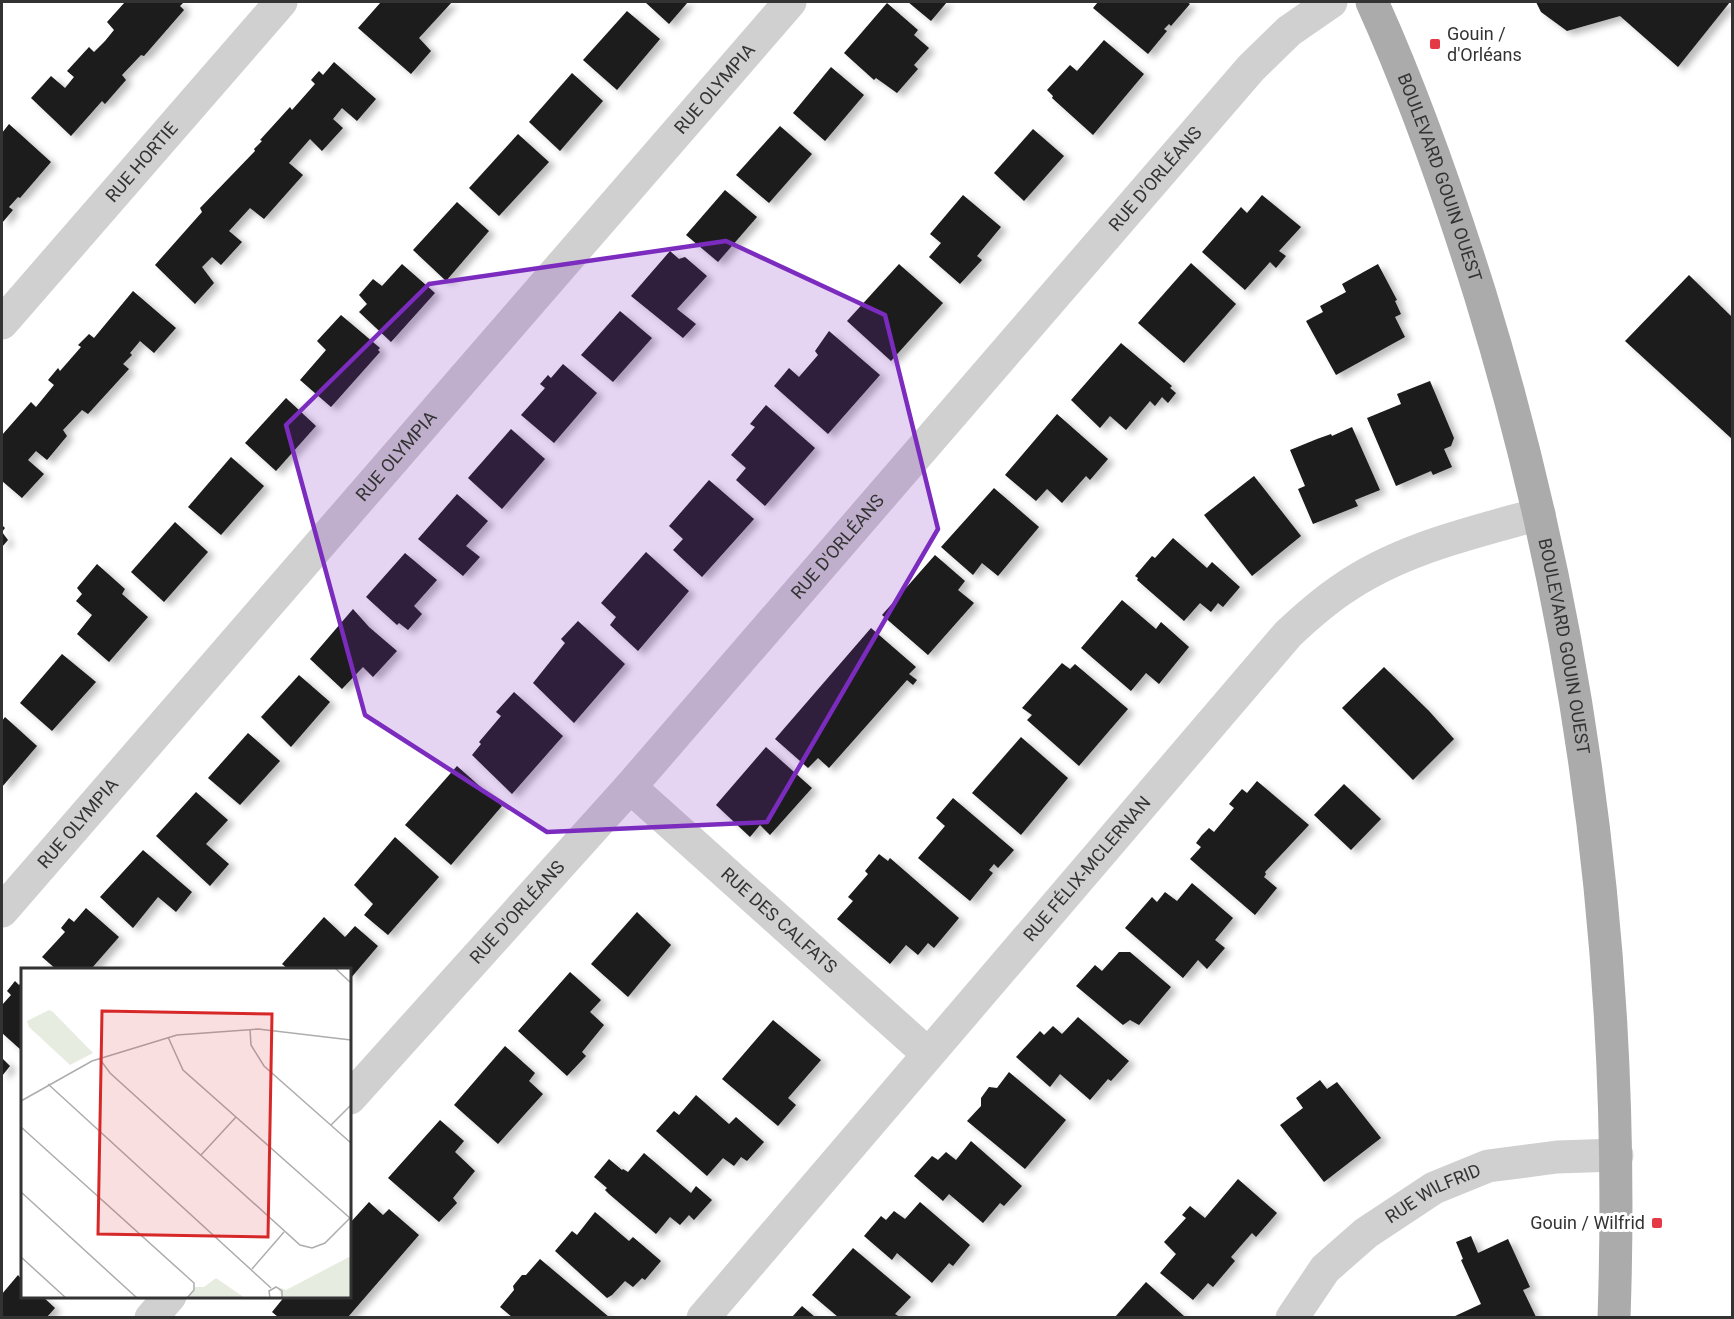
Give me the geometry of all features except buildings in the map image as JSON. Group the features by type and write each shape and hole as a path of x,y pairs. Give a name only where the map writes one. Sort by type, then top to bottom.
{"main road":[{"name":"BOULEVARD GOUIN OUEST","path":"1372,2 1416,107 1458,224 1497,350 1539,514 1567,648 1603,904 1612,1025 1617,1155 1614,1317"}],"street":[{"name":"RUE HORTIE","path":"2,323 281,2"},
{"name":"RUE OLYMPIA","path":"2,911 790,2"},
{"name":"RUE D'ORLÉANS","path":"351,1097 630,787 1251,68 1289,31 1331,2"},
{"name":"RUE FÉLIX-MCLERNAN","path":"703,1317 1259,666 1311,612 1342,589 1394,561 1474,532 1539,514"},
{"name":"RUE DES CALFATS","path":"630,787 928,1054"},
{"name":"RUE WILFRID","path":"1292,1317 1325,1269 1366,1233 1434,1188 1488,1166 1557,1157 1617,1155"},
{"path":"151,1317 168,1298"}],"highlighted area":[{"path":"726,241 885,315 938,529 767,822 547,832 365,715 286,425 429,284"}],"place":[{"name":"Gouin / d'Orléans","path":"1435,44"},
{"name":"Gouin / Wilfrid","path":"1657,1223"}]}
